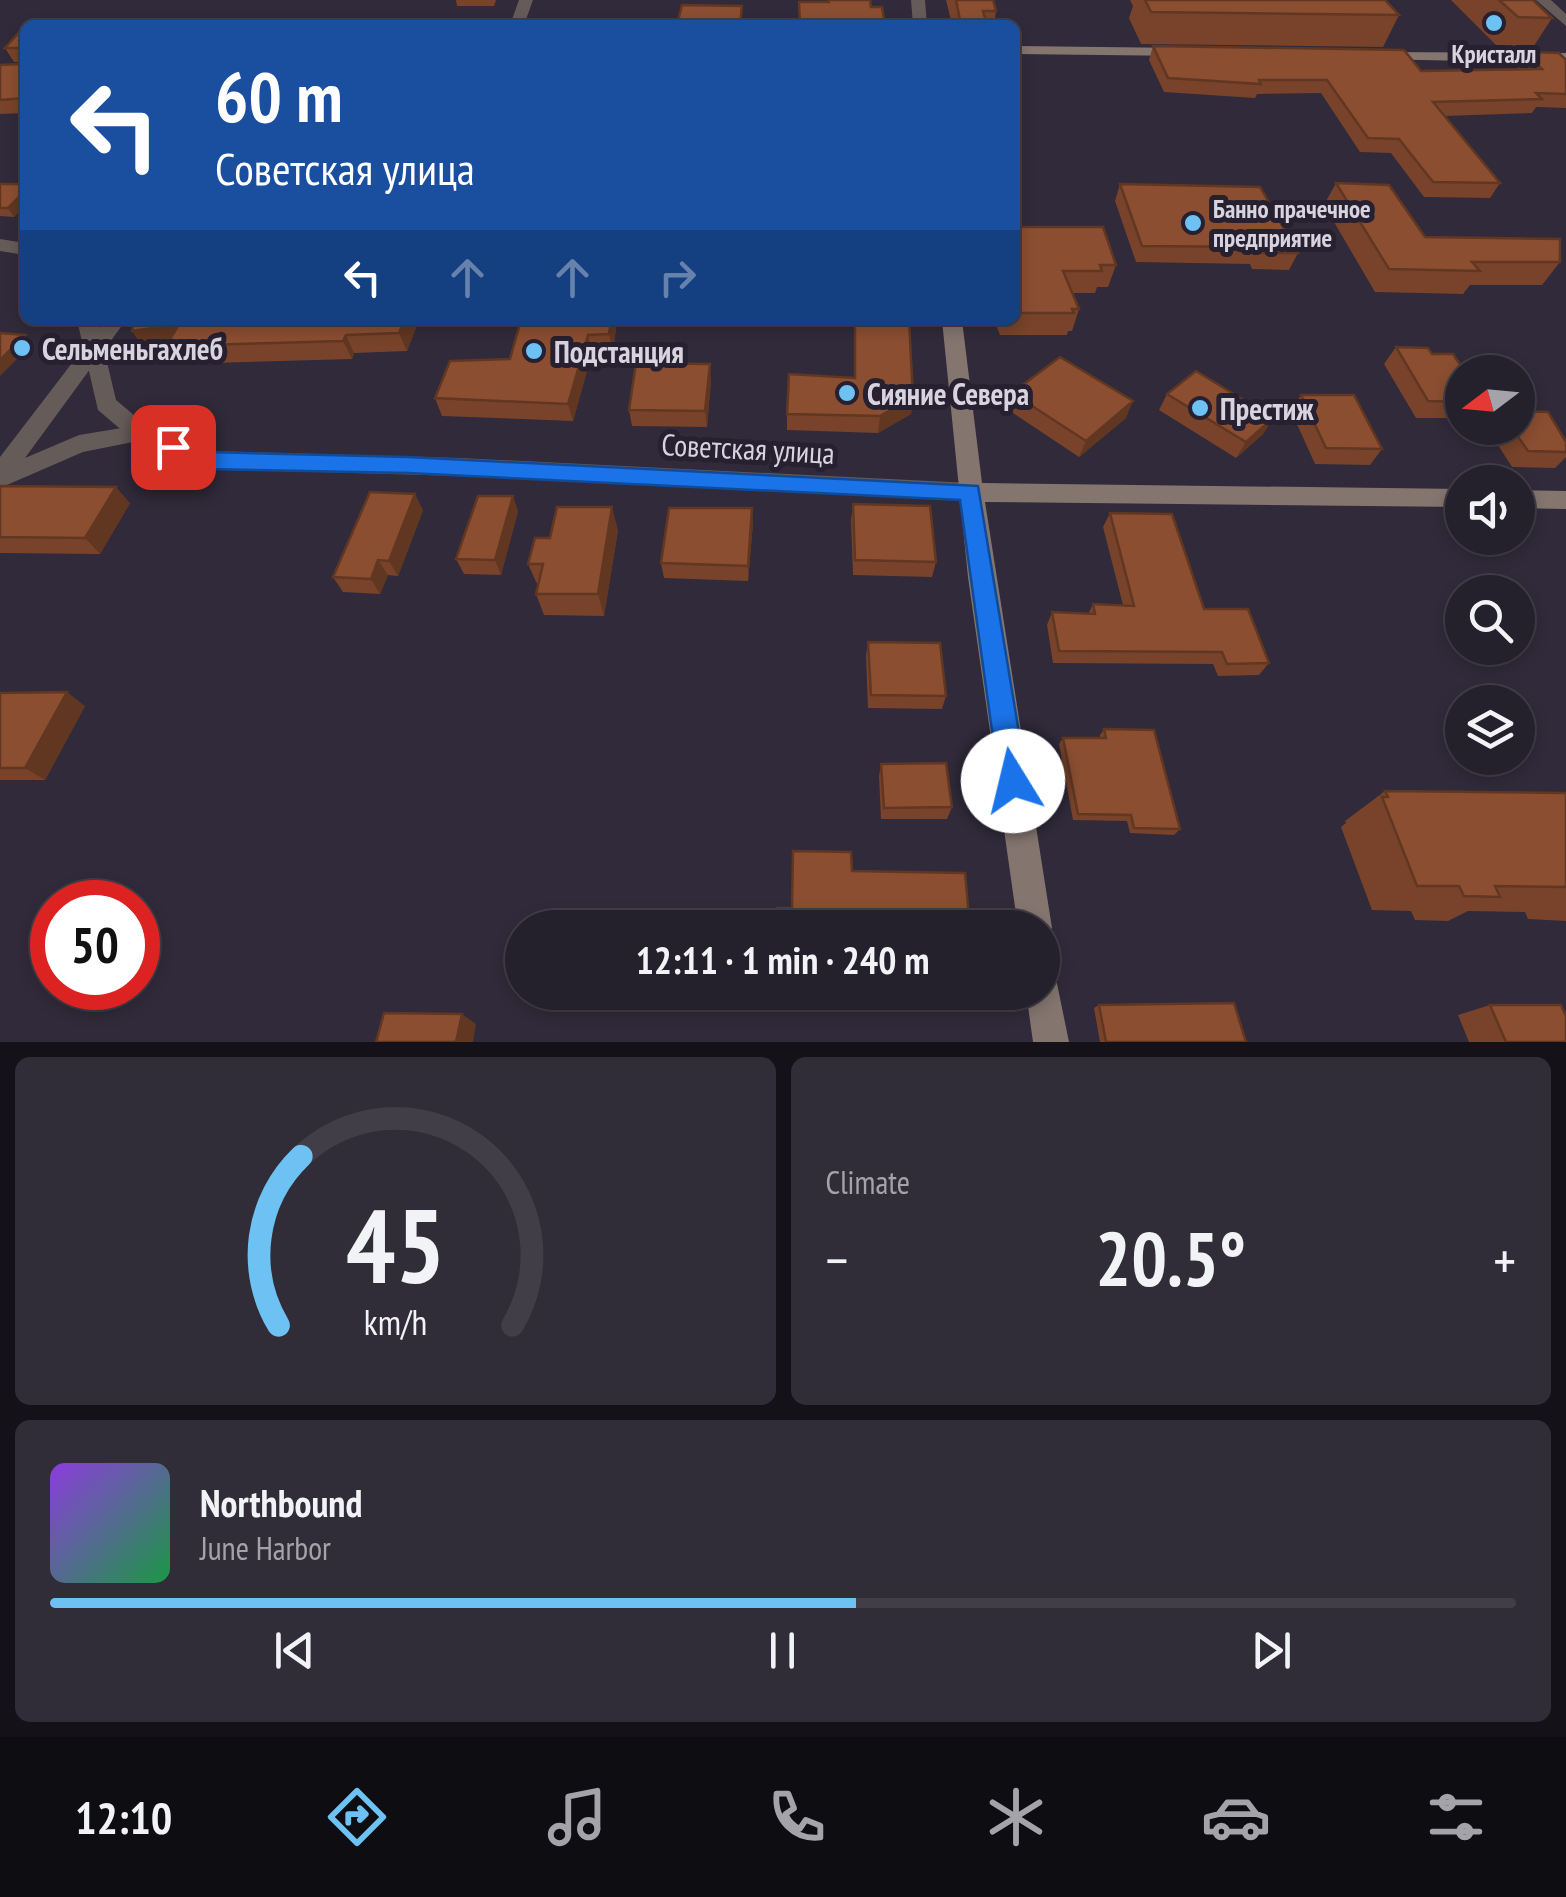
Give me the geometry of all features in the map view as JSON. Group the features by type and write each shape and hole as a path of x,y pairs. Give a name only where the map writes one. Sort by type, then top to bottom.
{"main road":[{"path":"1020,50 1202,53"},
{"path":"1364,55 1566,58"},
{"path":"953,325 970,492 1032,910"},
{"name":"Советская улица","path":"970,492 1445,498"},
{"path":"1535,499 1566,500"},
{"path":"1046,1010 1051,1042"}],"street":[{"path":"1542,0 1566,22"},
{"name":"Советская улица","path":"88,325 97,380 106,404 140,433 206,460 408,465 970,492"},
{"path":"0,476 112,325"},
{"path":"0,476 78,444 140,433"}],"building":[{"path":"870,0 871,7 882,7 884,20 800,20 799,2"},
{"path":"956,0 993,0 996,11 983,11 986,20 960,20"},
{"path":"1145,0 1385,0 1399,15 1151,12"},
{"path":"1499,0 1533,0 1552,18 1518,17"},
{"path":"682,5 742,6 741,20 678,20"},
{"path":"20,31 20,98 0,100 0,65 19,64 19,48 5,48"},
{"path":"1153,46 1404,50 1421,71 1542,69 1525,52 1559,53 1566,60 1566,94 1536,93 1542,99 1433,102 1500,183 1433,182 1399,139 1368,138 1327,80 1259,80 1261,84 1168,78"},
{"path":"1336,183 1389,185 1425,237 1560,239 1560,262 1472,262 1480,271 1389,269"},
{"path":"0,184 20,184 20,196 8,208 0,208"},
{"name":"Банно прачечное предприятие","path":"1120,184 1260,187 1298,253 1260,253 1258,247 1142,246"},
{"path":"1020,227 1103,227 1116,265 1100,265 1102,271 1063,271 1079,309 1072,309 1074,313 1020,313"},
{"path":"133,325 172,325 132,331"},
{"path":"178,325 402,325 399,333 346,335 343,341 166,346"},
{"path":"520,325 610,325 609,334 588,335 568,404 435,398 450,361 510,359"},
{"name":"Сияние Севера","path":"855,325 909,325 913,397 880,416 787,414 789,374 855,378"},
{"path":"0,333 25,335 0,360"},
{"path":"1396,347 1428,348 1432,354 1454,355 1445,355 1445,402 1428,401"},
{"path":"1060,357 1133,401 1086,441 1012,393"},
{"path":"636,363 710,364 705,411 629,410"},
{"path":"1196,371 1273,418 1246,442 1167,394"},
{"path":"1301,395 1354,395 1382,449 1326,448"},
{"path":"1535,412 1548,412 1566,442 1566,452 1528,451 1524,445 1535,445"},
{"path":"0,486 116,487 85,538 0,537"},
{"path":"370,492 415,494 389,561 378,560 371,579 333,577"},
{"path":"478,496 513,496 495,560 456,559"},
{"path":"853,504 930,506 936,562 855,560"},
{"path":"557,507 612,507 598,594 536,594 543,564 528,564 535,538 550,538"},
{"path":"669,508 752,508 748,566 661,563"},
{"path":"1110,513 1172,514 1204,609 1248,609 1269,663 1227,664 1222,652 1059,651 1052,612 1095,614 1093,604 1134,606"},
{"path":"868,642 940,643 946,696 871,695"},
{"path":"67,692 25,768 0,768 0,693"},
{"path":"1104,729 1154,730 1180,829 1134,828 1131,815 1078,814 1063,738 1106,738"},
{"path":"946,763 952,807 884,808 881,764"},
{"path":"1385,791 1566,793 1566,887 1495,886 1500,897 1464,896 1459,886 1417,886 1382,797 1388,797"},
{"path":"793,851 851,852 852,871 965,873 968,910 777,910 792,908"},
{"path":"1234,1003 1246,1042 1106,1042 1099,1005"},
{"path":"1490,1005 1561,1005 1566,1016 1566,1042 1506,1042"},
{"path":"384,1013 462,1014 456,1042 376,1042"}],"place":[{"name":"Кристалл","path":"1494,23"},
{"name":"Банно прачечное предприятие","path":"1193,223"},
{"name":"Сельменьгахлеб","path":"22,348"},
{"name":"Подстанция","path":"534,351"},
{"name":"Сияние Севера","path":"847,393"},
{"name":"Престиж","path":"1200,408"}],"route":[{"path":"173,447 206,460 408,465 970,492 1013,781"}]}
